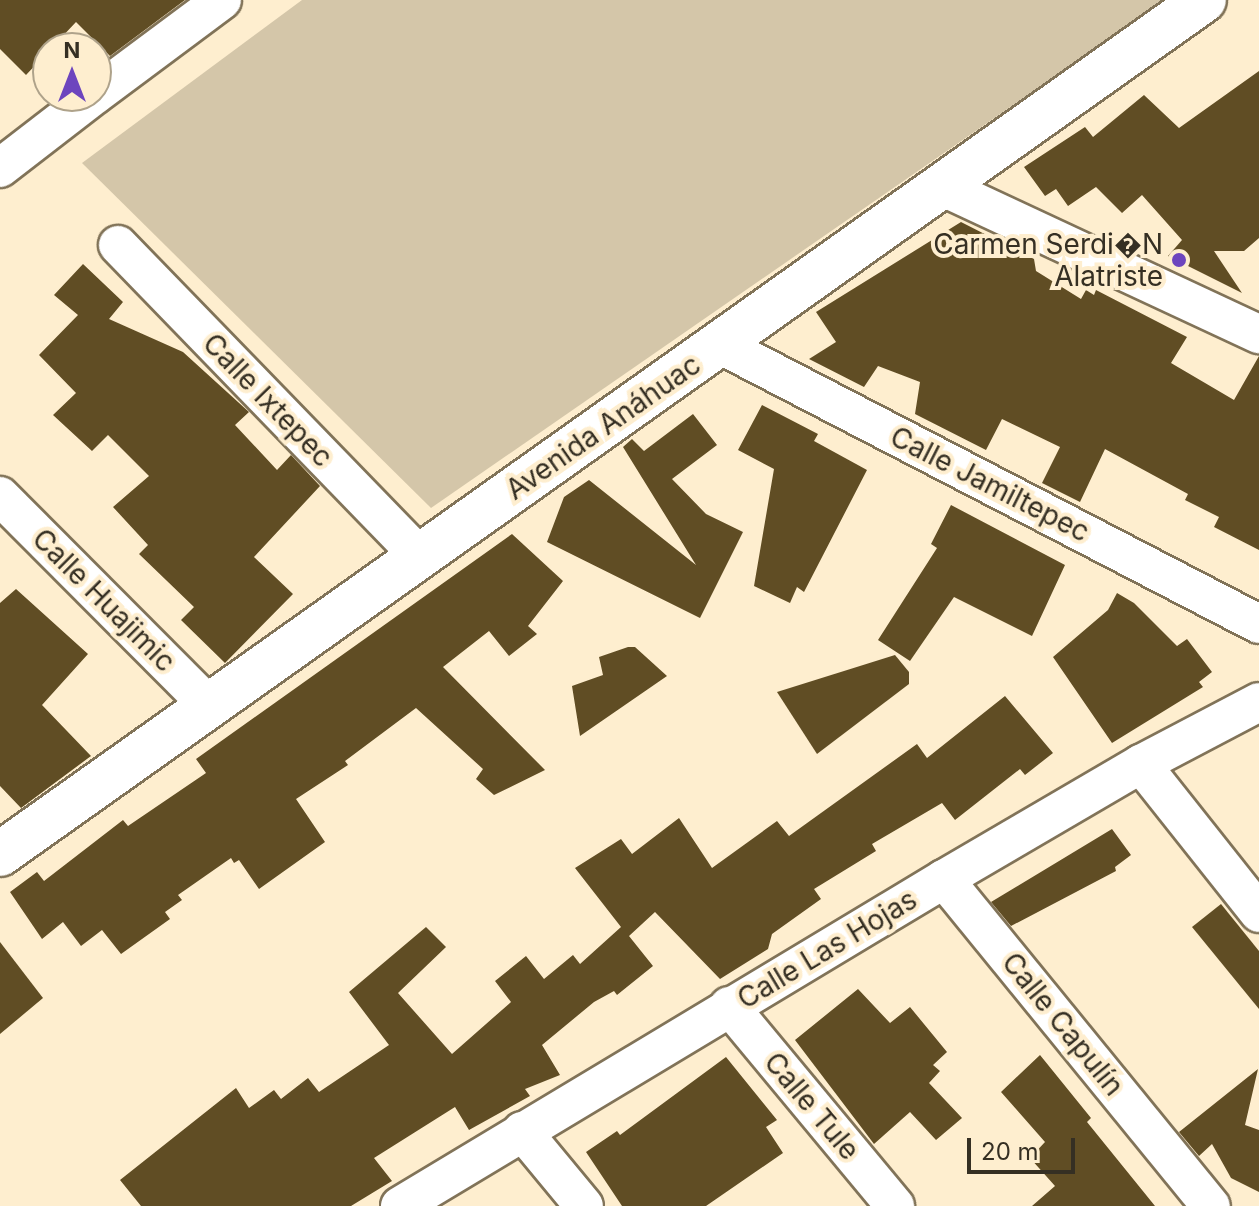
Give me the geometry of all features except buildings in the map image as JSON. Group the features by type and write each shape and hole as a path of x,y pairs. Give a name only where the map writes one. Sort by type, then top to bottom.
{"street":[{"path":"112,82 222,0"},
{"name":"Avenida Anáhuac","path":"0,854 1204,0"},
{"path":"7,149 67,112"},
{"path":"941,186 1259,334"},
{"name":"Calle Ixtepec","path":"118,245 419,556"},
{"name":"Calle Jamiltepec","path":"721,345 1259,624"},
{"name":"Calle Huajimic","path":"0,496 208,705"},
{"name":"Calle Las Hojas","path":"400,1206 944,879 1141,764 1259,702"},
{"path":"1141,764 1259,913"},
{"name":"Calle Capulín","path":"944,879 1211,1206"},
{"name":"Calle Tule","path":"729,1006 895,1206"},
{"path":"522,1131 584,1206"}],"shaded area":[{"path":"302,0 1165,0 431,508 82,163"}],"place":[{"name":"Carmen Serdi�N Alatriste","path":"1179,260"}]}
